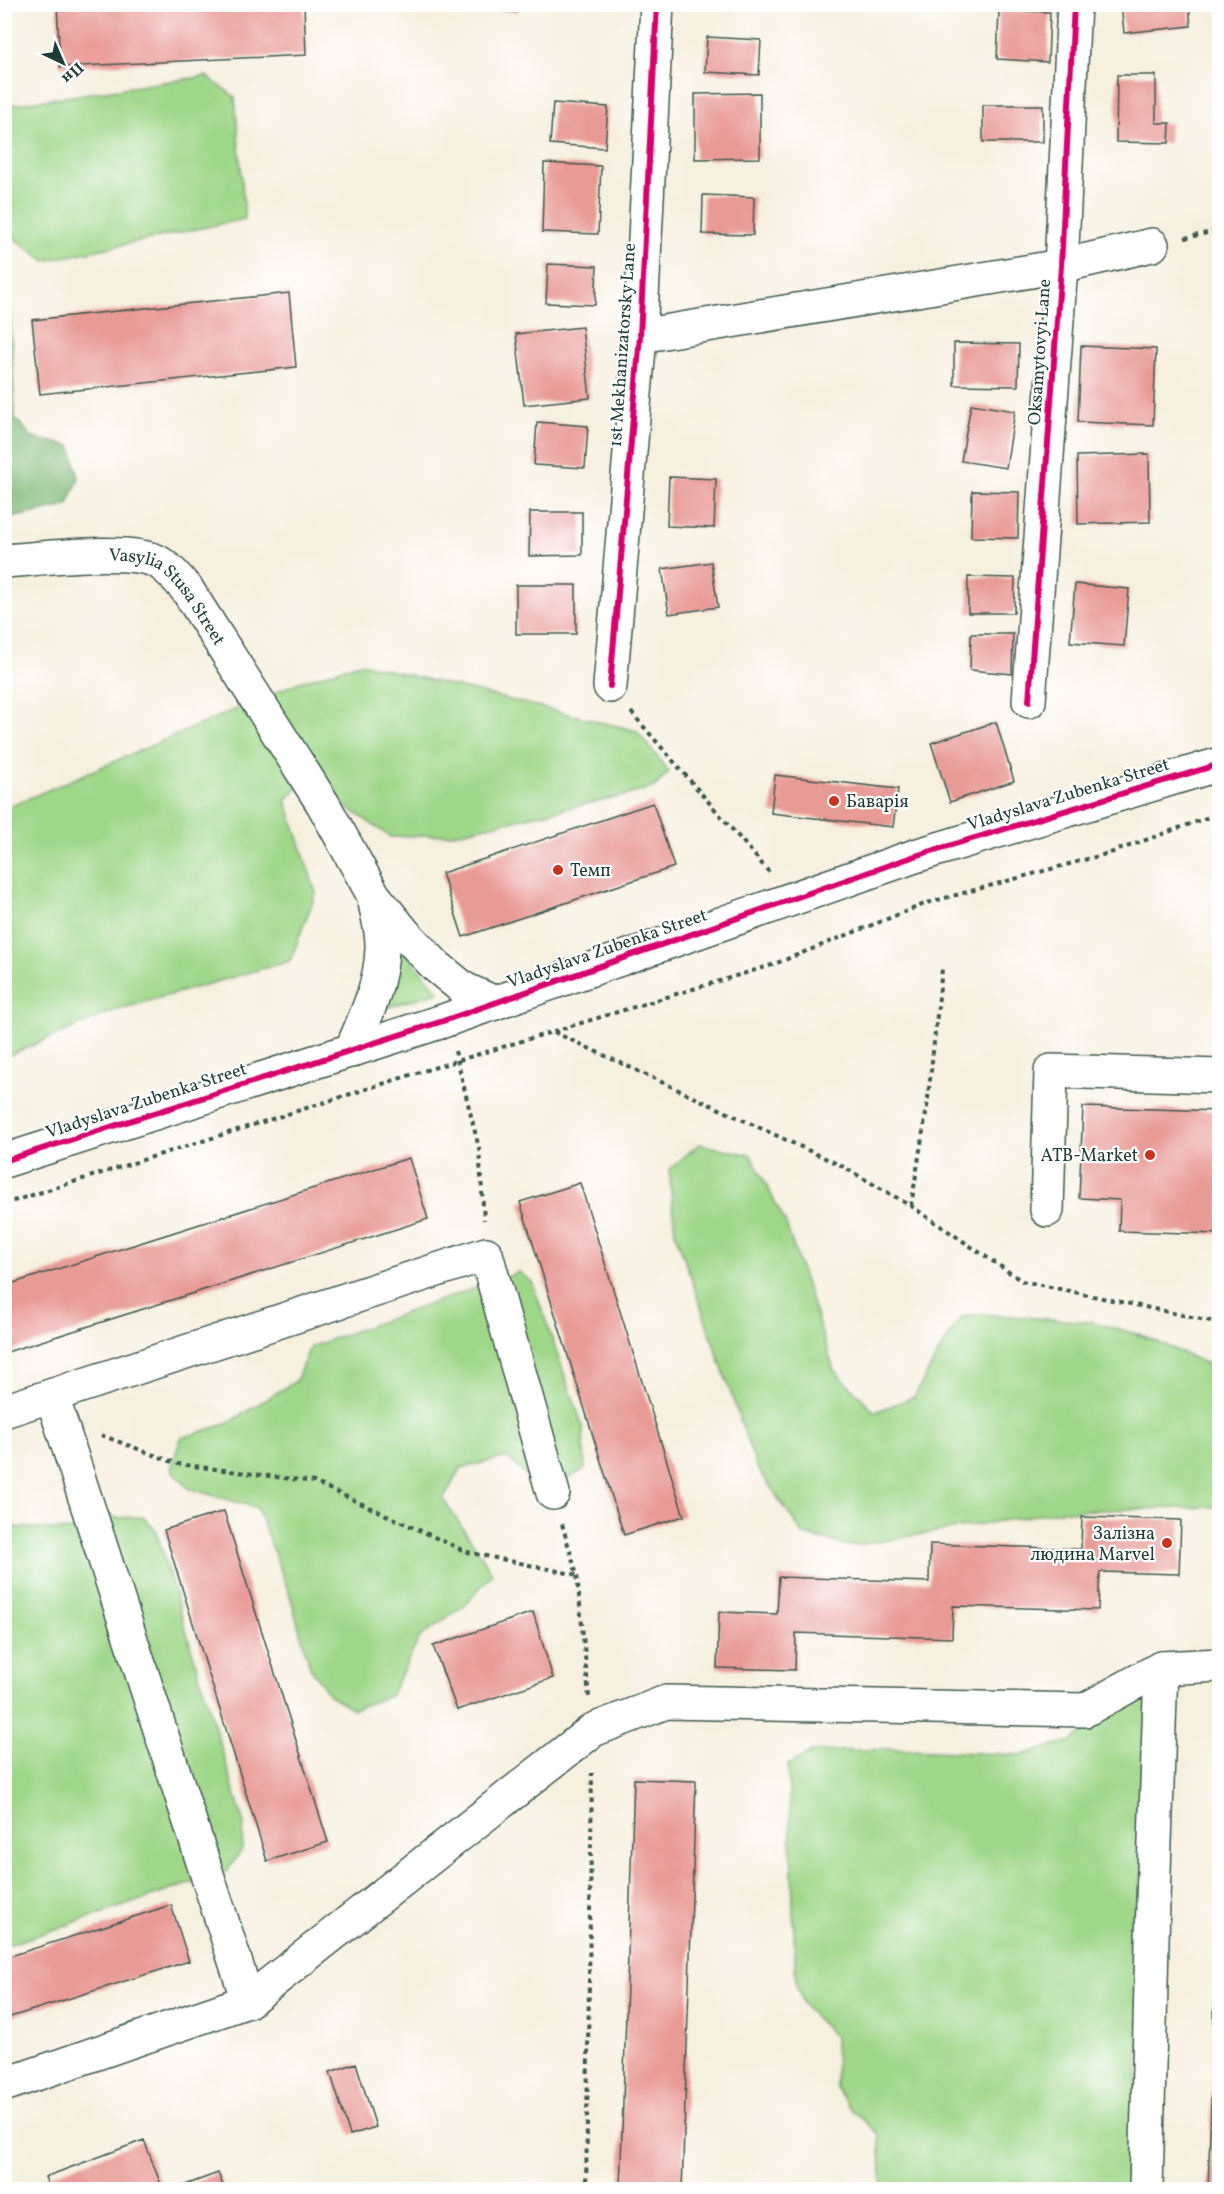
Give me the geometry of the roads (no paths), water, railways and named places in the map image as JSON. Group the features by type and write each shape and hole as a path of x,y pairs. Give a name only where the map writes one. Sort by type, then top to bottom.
{"street":[{"name":"1st Mekhanizatorsky Lane","path":"610,686 640,336 657,4"},
{"name":"Oksamytovyi Lane","path":"1029,701 1061,266 1074,4"},
{"path":"640,336 1061,266 1152,245"},
{"name":"Vasylia Stusa Street","path":"4,561 113,554 157,561 174,575 188,591 323,804 374,896"},
{"name":"Vladyslava Zubenka Street","path":"4,1161 443,1021 915,856 1220,764"},
{"path":"374,896 405,934 436,966 464,989 495,1003"},
{"path":"351,1051 368,1012 379,974 382,946 374,896"},
{"path":"1047,1210 1051,1071 1220,1076"},
{"path":"4,1411 56,1408 486,1254 553,1493"},
{"path":"56,1408 248,2001"},
{"path":"4,2085 248,2001 592,1730 666,1702 1085,1710 1161,1668 1220,1665"},
{"path":"1146,2190 1161,1668"}],"place":[{"name":"Баварія","path":"834,801"},
{"name":"Темп","path":"558,870"},
{"name":"ATB-Market","path":"1150,1155"},
{"name":"Залізна людина Marvel","path":"1167,1543"}]}
